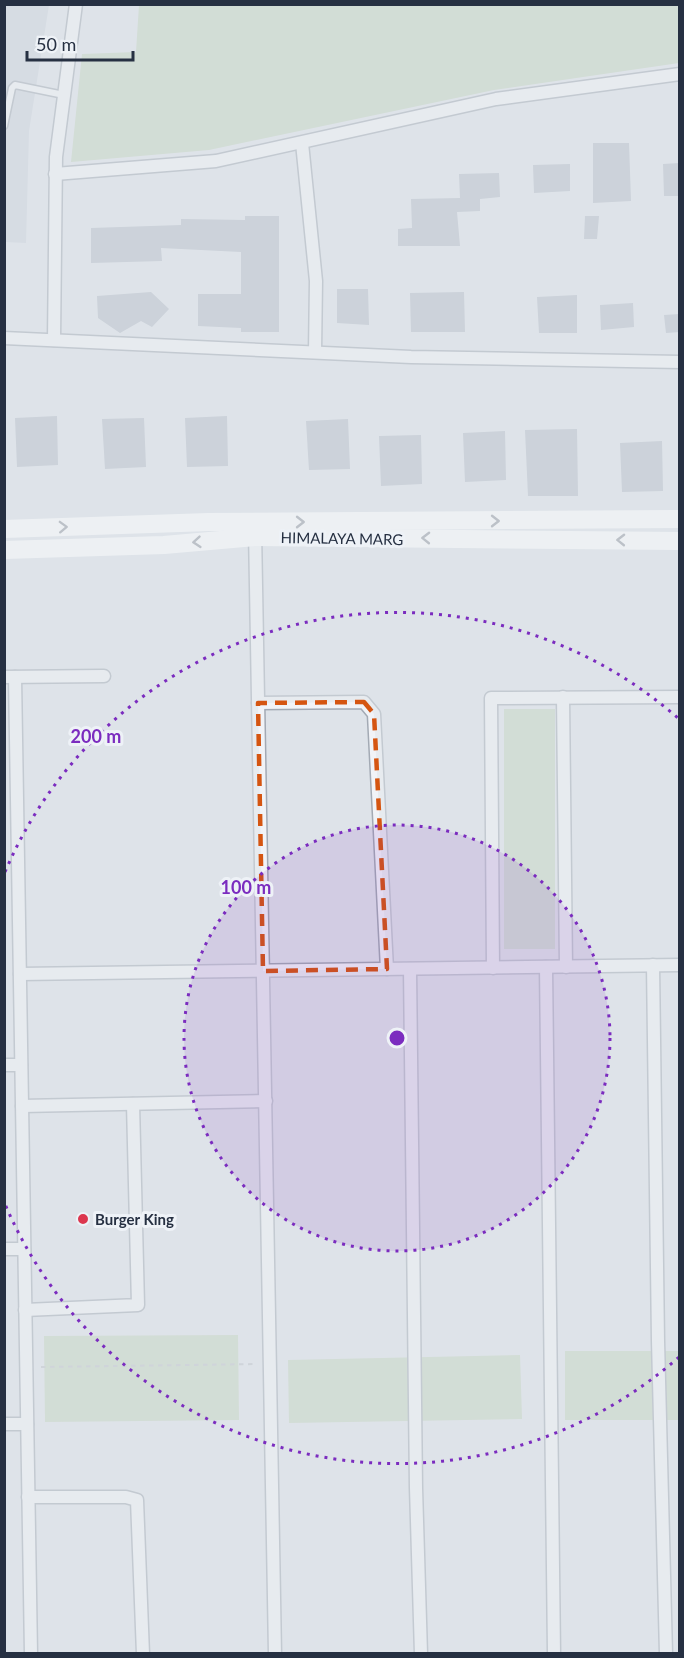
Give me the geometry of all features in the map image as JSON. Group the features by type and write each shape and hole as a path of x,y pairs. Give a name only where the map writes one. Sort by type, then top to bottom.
{"main road":[{"name":"HIMALAYA MARG","path":"4,529 255,529 680,519"},
{"name":"HIMALAYA MARG","path":"4,550 164,545 255,529 680,541"}],"street":[{"path":"54,340 56,157 76,4"},
{"path":"56,174 216,162 496,99 680,74"},
{"path":"302,143 316,281 315,352"},
{"path":"4,338 411,357 680,362"},
{"path":"255,529 275,1653"},
{"path":"31,1653 18,880 10,677 104,676"},
{"path":"563,697 566,967"},
{"path":"493,968 492,698 680,697"},
{"path":"258,703 364,702 374,714 387,969"},
{"path":"4,880 18,880"},
{"path":"653,965 658,1329 666,1653"},
{"path":"20,974 680,965"},
{"path":"546,967 554,1653"},
{"path":"410,969 416,1488 421,1653"},
{"path":"4,1065 21,1065"},
{"path":"22,1106 266,1101"},
{"path":"25,1310 138,1305 133,1104"},
{"path":"4,1249 24,1249"},
{"path":"4,1424 27,1424"},
{"path":"28,1497 126,1497 137,1500 142,1653"}],"lane":[{"path":"4,126 12,88 15,85 64,94"}],"path":[{"path":"26,1368 270,1364"}],"highlighted area":[{"path":"364,702 374,714 387,969 263,971 258,703"}],"shaded area":[{"path":"5,5 49,5 29,131 26,243 5,242"}],"green space":[{"path":"139,5 679,5 679,63 494,90 209,150 71,162 82,54 136,52"},
{"path":"504,709 555,709 555,949 504,949"},
{"path":"238,1335 239,1420 45,1422 44,1336"},
{"path":"565,1351 679,1351 679,1420 565,1420"},
{"path":"520,1355 522,1419 289,1423 288,1360"}],"building":[{"path":"593,143 629,143 631,201 593,203"},
{"path":"680,163 680,196 664,196 663,164"},
{"path":"570,164 570,191 534,193 533,165"},
{"path":"499,173 500,197 480,199 480,211 457,212 460,246 398,246 398,229 412,228 411,199 460,198 459,174"},
{"path":"245,216 279,216 279,332 241,332 241,328 198,326 198,294 241,294 241,252 161,248 162,261 91,263 91,228 181,225 181,219 245,220"},
{"path":"585,216 599,216 597,239 584,239"},
{"path":"337,289 368,289 369,325 337,323"},
{"path":"151,292 169,309 152,327 141,321 120,333 98,318 97,296"},
{"path":"464,292 465,332 411,332 410,293"},
{"path":"577,295 577,333 539,333 537,297"},
{"path":"633,303 634,327 601,330 600,305"},
{"path":"680,314 680,332 666,333 664,315"},
{"path":"57,416 58,465 17,467 15,418"},
{"path":"227,416 228,466 187,467 185,418"},
{"path":"144,418 146,467 105,469 102,419"},
{"path":"348,419 350,469 309,470 306,421"},
{"path":"577,429 578,496 528,496 525,430"},
{"path":"505,431 506,480 465,482 463,433"},
{"path":"421,435 422,484 381,486 379,436"},
{"path":"662,441 663,491 622,492 620,443"}],"place":[{"name":"Burger King","path":"83,1219"}]}
